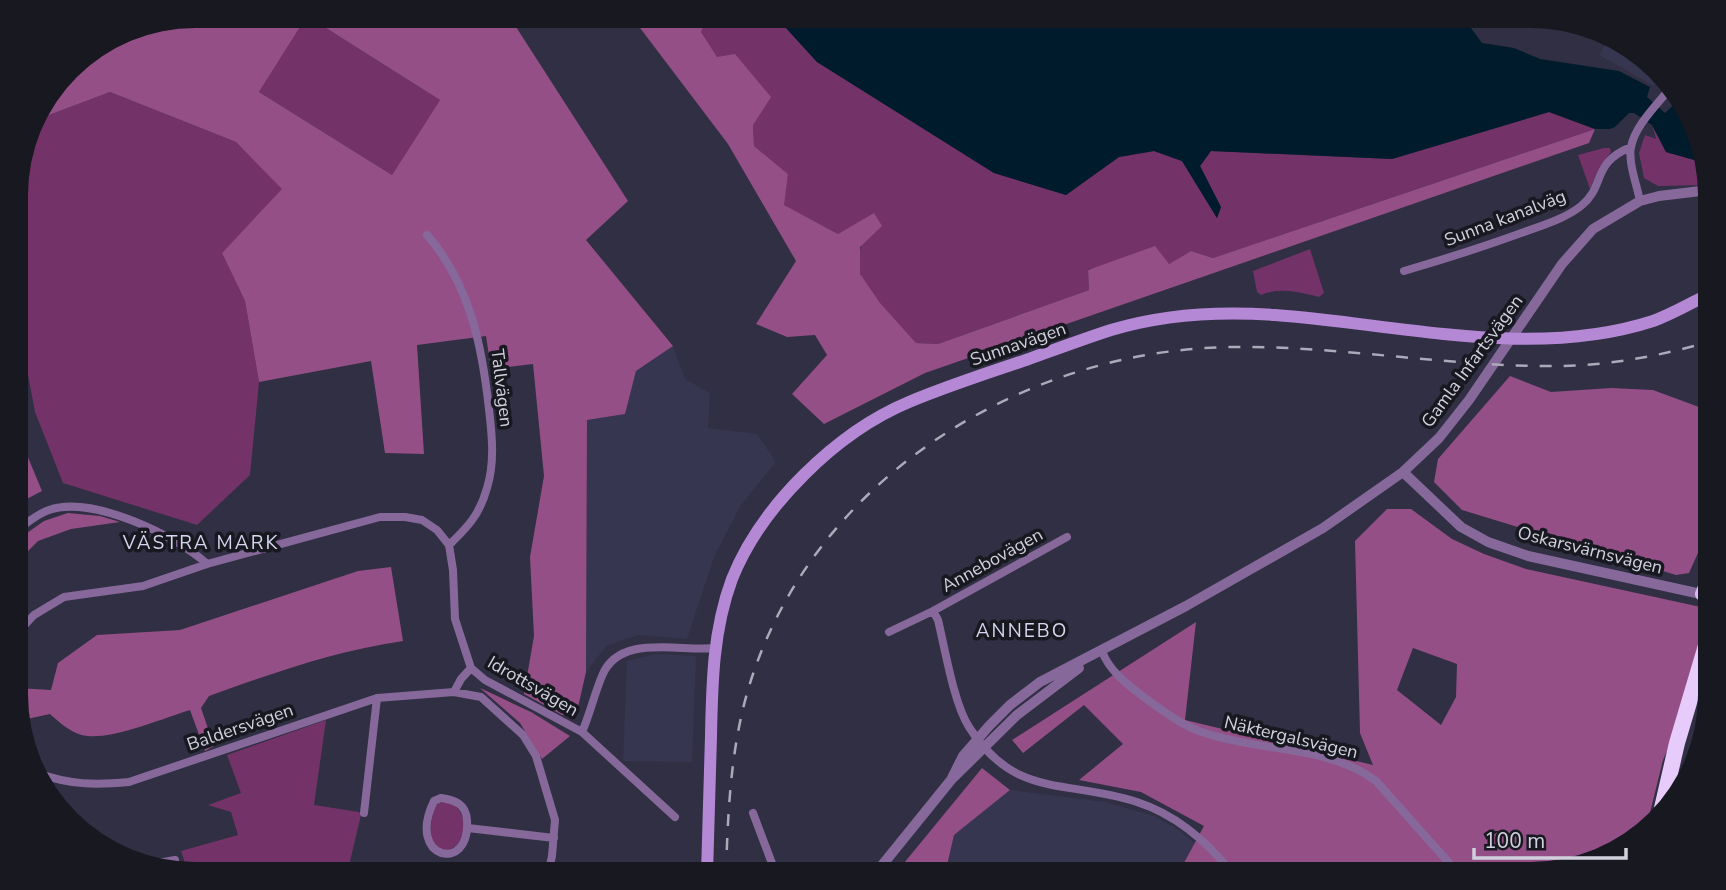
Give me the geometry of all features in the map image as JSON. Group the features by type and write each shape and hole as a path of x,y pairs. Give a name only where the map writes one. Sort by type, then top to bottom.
{"highway":[{"path":"1665,794 1698,672"}],"main road":[{"name":"Sunnavägen","path":"1687,305 1698,295"},
{"name":"Sunnavägen","path":"707,862 715,648 722,609 734,575 766,521 795,485 822,458 875,419 908,402 1111,330 1184,316 1228,312 1276,315 1529,339 1594,335 1653,320 1698,300"}],"street":[{"path":"1640,201 1631,147 1636,132 1665,95"},
{"name":"Sunna kanalväg","path":"1404,271 1495,244 1546,224 1580,206 1595,187 1603,167 1616,153 1631,147"},
{"name":"Gamla Infartsvägen","path":"885,862 951,779 964,756 981,743 1010,705 1040,682 1102,651 1323,528 1403,472 1439,438 1582,239 1593,229 1640,201 1698,191"},
{"name":"Gamla Infartsvägen","path":"1678,193 1698,196"},
{"name":"Tallvägen","path":"427,235 443,253 471,311 484,362 492,436 493,461 487,489 472,523 449,545"},
{"name":"Oskarsvärnsvägen","path":"1403,472 1461,527 1488,542 1528,556 1698,593"},
{"path":"28,523 49,509 75,508 110,512 142,524 197,555 207,564"},
{"path":"28,621 64,597 143,586 207,564 380,517 422,520 436,530 449,545"},
{"name":"Annebovägen","path":"889,632 933,611 1067,537"},
{"name":"Idrottsvägen","path":"449,545 455,619 471,668 485,680 582,732 675,817"},
{"name":"Annebovägen","path":"933,611 938,620 962,715 981,743 1006,769 1024,779 1110,795 1158,810 1201,838 1222,862"},
{"path":"582,732 592,712 601,677 608,664 619,656 631,650 651,648 715,648"},
{"name":"Näktergalsvägen","path":"1102,651 1107,665 1135,691 1182,724 1208,734 1320,757 1362,770 1376,780 1448,862"},
{"path":"471,668 454,692 481,697 523,735 536,756 555,820 550,862"},
{"name":"Baldersvägen","path":"49,778 92,786 129,782 377,698 454,692"},
{"path":"364,813 377,698"},
{"path":"449,799 464,807 468,828 462,846 455,852 437,853 429,846 427,837 429,811 434,801 449,799"},
{"path":"753,813 771,862"},
{"path":"468,828 554,838"}],"shaded area":[{"path":"184,28 299,28 259,92 392,175 440,100 326,28 517,28 628,201 586,240 673,346 636,371 625,414 587,420 586,672 576,716 562,715 524,694 534,636 530,557 544,476 533,364 491,369 486,336 417,345 424,454 385,453 371,361 259,382 245,301 222,253 282,189 236,142 110,92 48,115 62,93 85,69 121,45 141,37"},
{"path":"299,28 326,28 440,100 392,175 259,92"},
{"path":"640,28 703,28 701,32 717,57 735,54 771,97 753,125 754,146 788,174 784,205 838,234 874,213 882,226 860,247 860,274 880,303 916,343 938,344 1089,290 1088,270 1155,246 1169,264 1191,251 1213,258 1595,129 1589,143 925,373 824,424 792,394 827,355 815,335 787,337 756,324 796,261 728,144"},
{"path":"703,28 786,28 817,62 994,173 1066,195 1119,157 1154,151 1182,161 1217,218 1221,207 1200,166 1211,151 1392,159 1549,112 1595,129 1213,258 1191,251 1169,264 1088,269 1089,290 938,344 916,343 876,298 860,273 860,250 874,214 838,234 783,205 788,174 754,146 753,125 701,32"},
{"path":"1605,45 1633,62 1655,84 1654,86 1599,55"},
{"path":"110,92 236,142 283,189 222,253 245,301 259,382 250,475 197,525 63,483 35,412 28,375 28,184 34,152 48,115"},
{"path":"1653,127 1666,152 1694,160 1698,185 1658,186 1644,178 1639,153 1645,135 1656,139"},
{"path":"1610,148 1611,152 1600,167 1590,189 1578,155"},
{"path":"1310,249 1324,293 1319,297 1290,291 1261,295 1257,292 1253,271"},
{"path":"673,346 685,379 710,393 708,428 757,434 776,462 741,505 714,557 687,639 638,635 606,646 586,672 587,420 625,414 636,371"},
{"path":"1510,376 1551,392 1611,388 1653,390 1698,407 1698,553 1689,573 1676,575 1462,510 1434,482 1438,459"},
{"path":"28,457 42,491 28,498"},
{"path":"1387,509 1411,509 1452,539 1526,569 1698,606 1698,681 1663,760 1650,812 1624,834 1605,845 1564,859 1542,862 1184,862 1204,826 1141,792 1079,780 1123,744 1084,705 1023,753 1012,740 1196,622 1185,720 1373,765 1360,733 1355,541","holes":["1413,648 1457,664 1456,697 1441,725 1397,690"]},
{"path":"68,513 100,516 120,522 71,529 38,541 28,551 28,532 44,521"},
{"path":"391,567 403,641 329,657 209,696 201,708 214,746 205,751 190,710 125,731 99,736 77,733 50,714 29,719 28,689 51,690 58,663 97,635 180,630 358,571"},
{"path":"655,654 696,656 692,762 623,761 627,661"},
{"path":"480,688 531,712 570,736 542,759 520,723"},
{"path":"326,720 314,805 359,812 361,815 350,862 185,862 181,851 238,835 231,812 208,805 241,793 227,755"},
{"path":"982,768 1010,790 954,835 948,862 905,862"},
{"path":"1010,790 1105,802 1154,816 1195,843 1185,862 948,862 954,835"},
{"path":"447,802 456,806 463,818 464,830 455,846 439,850 433,846 430,836 434,807"}],"water":[{"path":"786,28 1471,28 1482,43 1514,48 1540,59 1619,71 1650,87 1647,97 1665,113 1673,106 1676,111 1694,160 1666,152 1652,125 1634,113 1629,113 1615,127 1595,129 1549,112 1392,159 1211,151 1200,166 1221,207 1217,218 1182,161 1154,151 1119,157 1066,195 994,173 817,62"}],"railway":[{"path":"727,862 730,798 740,723 753,674 784,603 827,540 879,485 939,438 1006,400 1077,372 1152,354 1229,347 1311,349 1473,363 1555,366 1633,359 1698,345"}],"district":[{"name":"VÄSTRA MARK","path":"201,543"},
{"name":"ANNEBO","path":"1022,631"}]}
